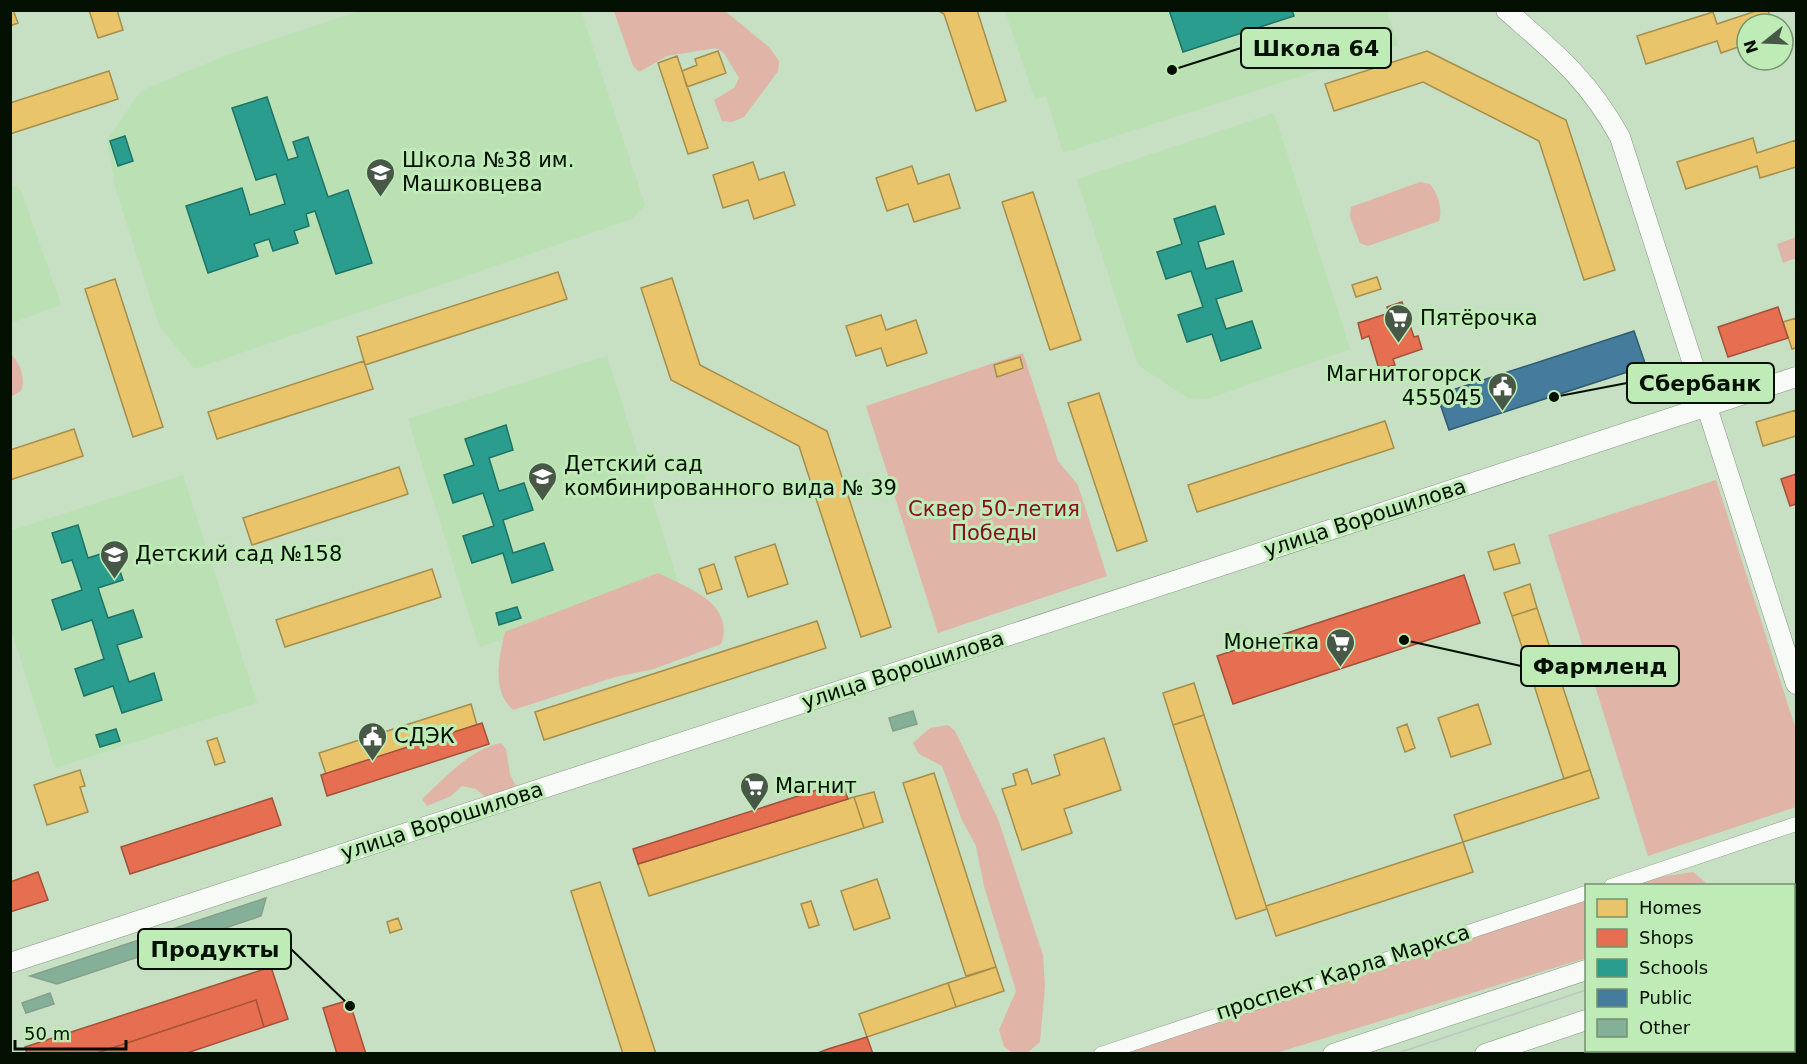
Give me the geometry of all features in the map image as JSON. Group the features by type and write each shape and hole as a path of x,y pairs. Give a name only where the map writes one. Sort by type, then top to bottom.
{"main road":[{"path":"1506,10 1571,67 1602,104 1620,137 1797,684"},
{"name":"улица Ворошилова","path":"10,963 1797,377"},
{"path":"1333,1053 1585,971"},
{"path":"1485,1053 1585,1021"}],"street":[{"path":"1614,884 1797,824"},
{"name":"проспект Карла Маркса","path":"1101,1053 1585,894"}],"shaded area":[{"name":"Школа №38 им. Машковцева","path":"363,10 581,11 645,205 632,219 194,369 159,325 116,190 107,140 141,91 229,54"},
{"path":"1005,11 1387,11 1398,45 1063,153 1046,96 1035,100"},
{"path":"1274,113 1350,349 1207,399 1188,398 1138,365 1077,179"},
{"path":"11,184 21,190 61,305 11,323"},
{"name":"Детский сад комбинированного вида № 39","path":"607,356 679,585 479,647 408,419"},
{"name":"Детский сад №158","path":"183,475 257,703 55,768 11,629 10,531"}],"green space":[{"path":"614,11 725,11 769,47 779,61 778,71 744,117 732,122 722,121 714,100 734,88 739,78 724,53 716,48 667,56 639,72 633,66"},
{"path":"1420,182 1430,184 1435,192 1440,207 1439,221 1368,246 1360,243 1350,217 1351,207"},
{"path":"1796,237 1796,258 1783,263 1777,244"},
{"name":"Сквер 50-летия Победы","path":"1023,353 1058,461 1078,485 1107,576 938,633 866,406"},
{"path":"10,354 19,366 23,381 21,391 11,397"},
{"path":"1716,480 1796,730 1796,807 1648,856 1548,535"},
{"path":"658,573 706,598 715,607 724,630 721,644 654,669 615,677 513,710 506,702 499,683 499,663 505,632"},
{"path":"948,725 955,731 998,819 1043,955 1045,987 1040,1042 1027,1053 1011,1052 1004,1046 999,1030 1016,991 984,886 976,846 962,820 942,766 919,754 913,743 930,728"},
{"path":"501,743 506,749 510,774 519,793 490,801 476,789 462,786 451,796 427,806 422,799 458,766 478,752"},
{"path":"1693,872 1705,882 1704,884 1634,884 1653,878"},
{"path":"1585,899 1585,958 1276,1053 1118,1054"}],"building: Homes":[{"path":"10,10 13,10 18,23 10,26"},
{"path":"89,10 117,10 123,30 98,38"},
{"path":"937,10 977,10 1006,101 976,111 944,14"},
{"path":"1768,10 1769,12 1753,12"},
{"path":"1713,12 1717,24 1735,18 1735,48 1721,53 1717,41 1646,64 1637,36"},
{"path":"718,51 726,73 687,87 682,71 697,65 695,59"},
{"path":"1427,51 1566,120 1615,270 1584,280 1539,141 1423,82 1334,111 1325,84"},
{"path":"677,56 708,148 688,154 658,63"},
{"path":"109,71 118,99 10,134 10,103"},
{"path":"1753,138 1757,153 1796,140 1796,167 1760,178 1757,166 1686,189 1677,162"},
{"path":"753,162 759,180 784,172 795,205 754,219 748,200 723,208 713,175"},
{"path":"912,166 918,184 949,174 960,208 914,222 908,204 887,211 876,178"},
{"path":"1033,192 1081,340 1050,350 1002,202"},
{"path":"558,272 567,299 365,365 357,337"},
{"path":"1377,277 1381,289 1356,297 1352,285"},
{"path":"672,278 700,365 827,431 891,627 861,637 799,446 671,380 641,288"},
{"path":"115,279 163,427 133,437 85,289"},
{"path":"881,315 886,330 916,320 927,353 887,366 881,348 856,356 846,326"},
{"path":"1796,318 1796,348 1792,349 1783,322"},
{"path":"1020,357 1023,368 997,377 994,365"},
{"path":"364,361 373,389 217,439 208,412"},
{"path":"1099,393 1147,541 1117,551 1068,403"},
{"path":"1796,410 1796,436 1763,446 1756,422"},
{"path":"1385,421 1394,448 1197,512 1188,485"},
{"path":"74,429 83,456 10,480 10,450"},
{"path":"399,467 408,494 252,545 243,518"},
{"path":"775,544 788,584 748,597 735,557"},
{"path":"1514,544 1520,563 1494,570 1488,552"},
{"path":"714,564 722,589 707,594 699,569"},
{"path":"432,569 441,597 285,647 276,620"},
{"path":"1530,584 1537,608 1512,616 1504,593"},
{"path":"1537,608 1590,770 1564,779 1512,616"},
{"path":"817,621 826,648 544,740 535,712"},
{"path":"1194,683 1204,715 1173,725 1163,693"},
{"path":"471,704 477,725 326,774 319,753"},
{"path":"1478,704 1491,744 1451,757 1438,718"},
{"path":"1204,715 1267,909 1236,919 1173,725"},
{"path":"1407,724 1415,748 1405,752 1397,728"},
{"path":"217,738 225,762 215,765 207,741"},
{"path":"1104,738 1121,790 1064,809 1072,833 1022,850 1002,789 1016,785 1013,774 1027,769 1032,784 1060,775 1054,755"},
{"path":"80,770 85,786 80,787 88,812 47,825 34,785"},
{"path":"1590,770 1599,798 1463,842 1454,815"},
{"path":"934,773 996,967 966,976 903,783"},
{"path":"874,792 883,822 864,828 854,797"},
{"path":"854,797 864,828 649,896 638,864"},
{"path":"1463,842 1473,872 1276,936 1266,906"},
{"path":"877,879 890,918 854,930 841,891"},
{"path":"600,882 656,1054 623,1054 571,891"},
{"path":"811,901 819,925 809,928 801,904"},
{"path":"398,918 402,929 390,933 387,922"},
{"path":"996,967 1004,991 956,1007 948,983"},
{"path":"948,983 956,1007 867,1037 859,1014"}],"building: Shops":[{"path":"1402,302 1414,337 1418,336 1422,349 1393,359 1395,365 1379,369 1369,336 1362,339 1358,323 1389,313 1387,307"},
{"path":"1778,307 1788,338 1728,357 1718,327"},
{"path":"1796,474 1796,504 1790,506 1781,479"},
{"path":"1464,575 1480,623 1233,704 1217,656"},
{"path":"482,723 489,744 327,796 321,775"},
{"path":"842,782 848,799 638,864 633,849"},
{"path":"272,798 281,825 130,874 121,847"},
{"path":"38,872 48,900 10,912 10,882"},
{"path":"271,967 288,1019 264,1027 256,1000 94,1054 27,1054 25,1047"},
{"path":"256,1000 264,1027 184,1054 94,1054"},
{"path":"349,1000 366,1054 337,1054 323,1008"},
{"path":"867,1037 873,1054 815,1054 828,1049"}],"building: Schools":[{"path":"1169,10 1292,10 1294,16 1183,52"},
{"path":"267,97 288,160 298,157 293,142 308,137 328,197 348,190 372,263 336,274 315,211 306,214 309,226 294,231 298,243 273,251 269,239 254,244 258,256 208,273 186,206 242,188 250,215 285,204 276,174 256,180 232,108"},
{"path":"125,136 133,161 118,166 110,141"},
{"path":"1215,206 1224,234 1198,242 1206,269 1233,261 1242,291 1216,299 1226,329 1252,321 1261,348 1221,361 1212,334 1187,342 1178,315 1203,307 1191,271 1166,279 1157,252 1182,244 1174,219"},
{"path":"506,425 513,450 489,458 499,491 524,483 533,510 503,520 513,553 544,543 553,570 512,583 503,553 472,563 463,536 494,526 483,493 453,503 444,475 474,465 465,439"},
{"path":"78,525 88,558 113,550 123,580 98,588 108,618 133,610 142,637 117,645 129,682 154,673 162,700 122,713 113,686 84,696 75,669 104,659 92,620 62,630 52,600 82,590 72,560 62,563 52,533"},
{"path":"517,607 521,618 499,625 496,613"},
{"path":"116,729 120,741 100,747 96,735"}],"building: Public":[{"path":"1634,331 1646,366 1449,430 1437,395"}],"building: Other":[{"path":"913,711 917,724 893,731 889,718"},
{"path":"266,898 261,916 57,984 30,976"},
{"path":"50,993 54,1004 26,1013 22,1003"}],"tram line":[{"path":"1395,1054 1585,990"}],"place":[{"name":"Школа 64","path":"1172,70"},
{"name":"Школа №38 им. Машковцева","path":"381,198"},
{"name":"Пятёрочка","path":"1399,344"},
{"name":"Сбербанк","path":"1554,397"},
{"name":"Магнитогорск 455045","path":"1503,412"},
{"name":"Детский сад комбинированного вида № 39","path":"543,502"},
{"name":"Детский сад №158","path":"114,580"},
{"name":"Фармленд","path":"1404,640"},
{"name":"Монетка","path":"1340,668"},
{"name":"СДЭК","path":"373,762"},
{"name":"Магнит","path":"754,812"},
{"name":"Продукты","path":"350,1006"}]}
